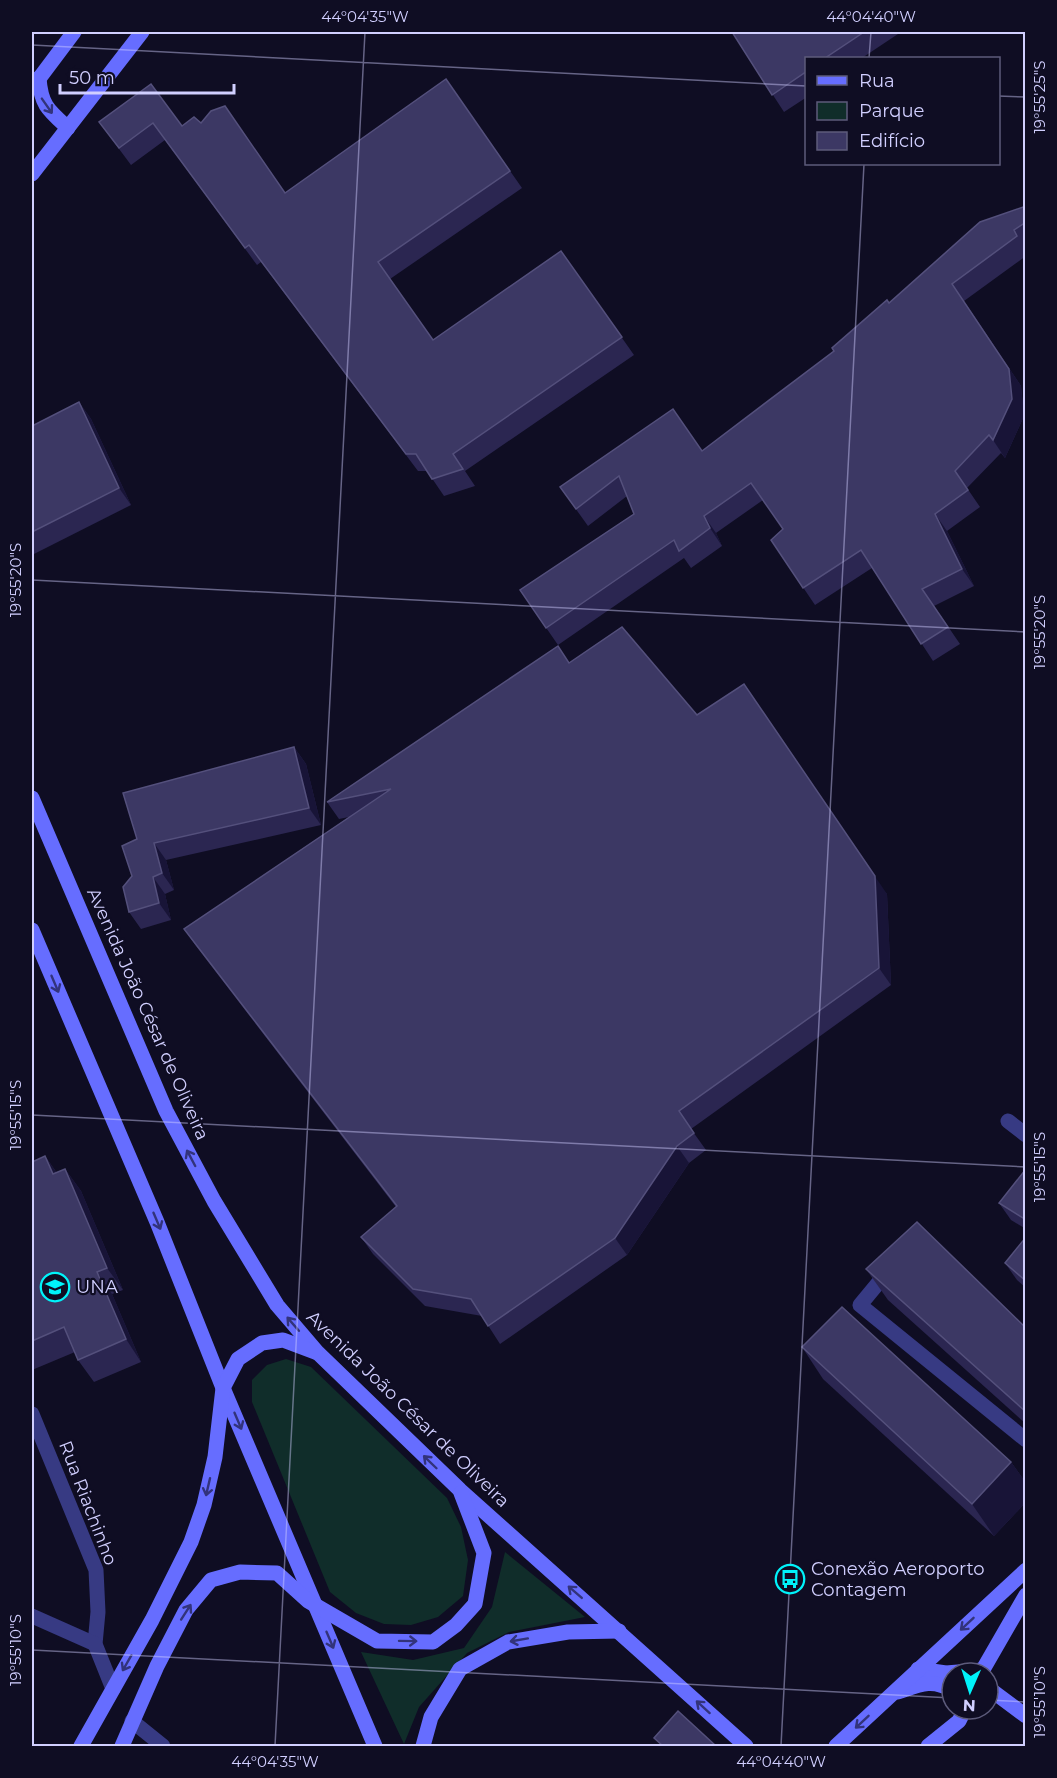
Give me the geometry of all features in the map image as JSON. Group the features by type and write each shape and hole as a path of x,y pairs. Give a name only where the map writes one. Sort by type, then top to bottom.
{"main road":[{"path":"68,128 47,109 35,83 74,32"},
{"path":"32,174 142,32"},
{"name":"Avenida João César de Oliveira","path":"32,798 166,1111 213,1201 277,1305 318,1353 460,1490 746,1746"},
{"path":"32,930 157,1222 223,1388 375,1746"},
{"path":"81,1746 152,1620 191,1542 204,1505 215,1457 223,1388 238,1359 262,1343 284,1340 318,1353"},
{"path":"122,1746 157,1666 186,1610 211,1580 240,1572 277,1573 316,1607 377,1641 433,1642 456,1625 475,1604 484,1553 460,1490"},
{"path":"836,1746 1026,1570"},
{"path":"991,1661 1026,1596"},
{"path":"423,1746 431,1717 460,1669 508,1642 568,1632 619,1631"},
{"path":"918,1669 940,1672"},
{"path":"892,1693 927,1683 940,1684"},
{"path":"1000,1697 1026,1716"},
{"path":"928,1746 953,1721"}],"street":[{"path":"1008,1121 1026,1136"},
{"path":"901,1255 860,1305 1026,1440"},
{"name":"Rua Riachinho","path":"32,1414 96,1570 98,1612 95,1644 112,1689"},
{"path":"32,1616 95,1644"},
{"path":"132,1720 163,1746"}],"green space":[{"path":"286,1359 311,1367 447,1498 461,1527 468,1560 463,1596 438,1617 411,1625 384,1624 356,1613 330,1592 252,1402 252,1380 267,1365"},
{"path":"505,1552 585,1617 509,1632 467,1653 419,1707 404,1744 361,1652 413,1660 464,1648 492,1607"}],"building":[{"path":"732,32 864,32 826,57 805,57 805,72 772,95"},
{"path":"446,79 510,171 378,262 433,340 561,251 622,337 453,454 463,469 432,479 416,454 406,454 249,245 245,248 153,123 119,148 99,122 151,84 182,126 194,117 201,123 211,111 225,106 285,193"},
{"path":"1026,206 1026,222 1014,230 1017,236 952,284 1009,369 1012,399 993,440 989,435 955,471 968,490 935,514 962,569 922,589 948,627 921,644 861,550 803,588 771,540 783,529 751,483 704,516 710,528 679,551 674,540 546,628 520,590 634,514 619,476 576,509 560,487 673,409 702,451 834,351 832,348 887,300 889,303 980,222"},
{"path":"79,402 119,488 32,532 32,426"},
{"path":"622,627 697,715 744,684 875,876 879,968 679,1111 694,1133 677,1146 615,1238 488,1326 471,1299 413,1289 361,1237 397,1206 184,929 391,789 327,802 558,646 569,663"},
{"path":"294,747 309,808 154,843 162,873 153,877 159,903 129,912 123,887 132,876 122,846 137,839 123,793"},
{"path":"45,1156 53,1174 65,1169 107,1268 97,1272 126,1339 78,1360 64,1327 32,1341 32,1162"},
{"path":"1026,1169 1026,1220 999,1203"},
{"path":"917,1222 1026,1328 1026,1412 866,1269"},
{"path":"1026,1237 1026,1281 1005,1263"},
{"path":"842,1307 1011,1462 972,1504 802,1347"},
{"path":"678,1711 716,1746 663,1746 654,1738"}],"place":[{"name":"UNA","path":"55,1287"},
{"name":"Conexão Aeroporto Contagem","path":"790,1579"}]}
